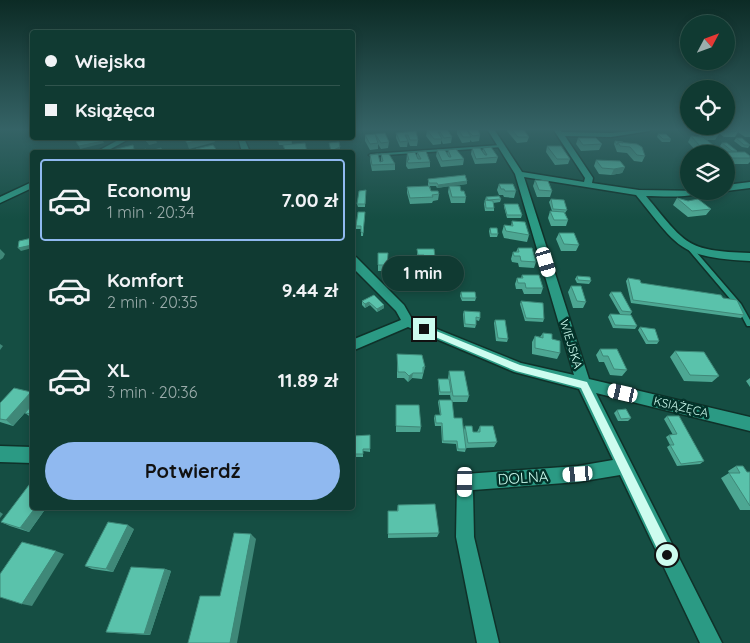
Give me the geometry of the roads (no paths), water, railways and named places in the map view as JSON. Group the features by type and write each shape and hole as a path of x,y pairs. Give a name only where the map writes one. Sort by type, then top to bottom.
{"street":[{"name":"WIEJSKA","path":"510,159 519,174 584,384 711,643"},
{"path":"575,159 589,178 588,183"},
{"path":"519,174 588,183 639,193 680,193"},
{"path":"735,187 750,185"},
{"path":"0,200 30,186"},
{"path":"639,193 680,241 689,247 712,254 750,257"},
{"path":"355,263 400,308 408,322 355,345"},
{"name":"KSIĄŻĘCA","path":"408,322 519,368 750,424"},
{"path":"0,454 30,455"},
{"name":"DOLNA","path":"488,643 465,537 465,482 578,474 623,466"}],"lane":[{"path":"689,247 739,306 749,324"}]}
